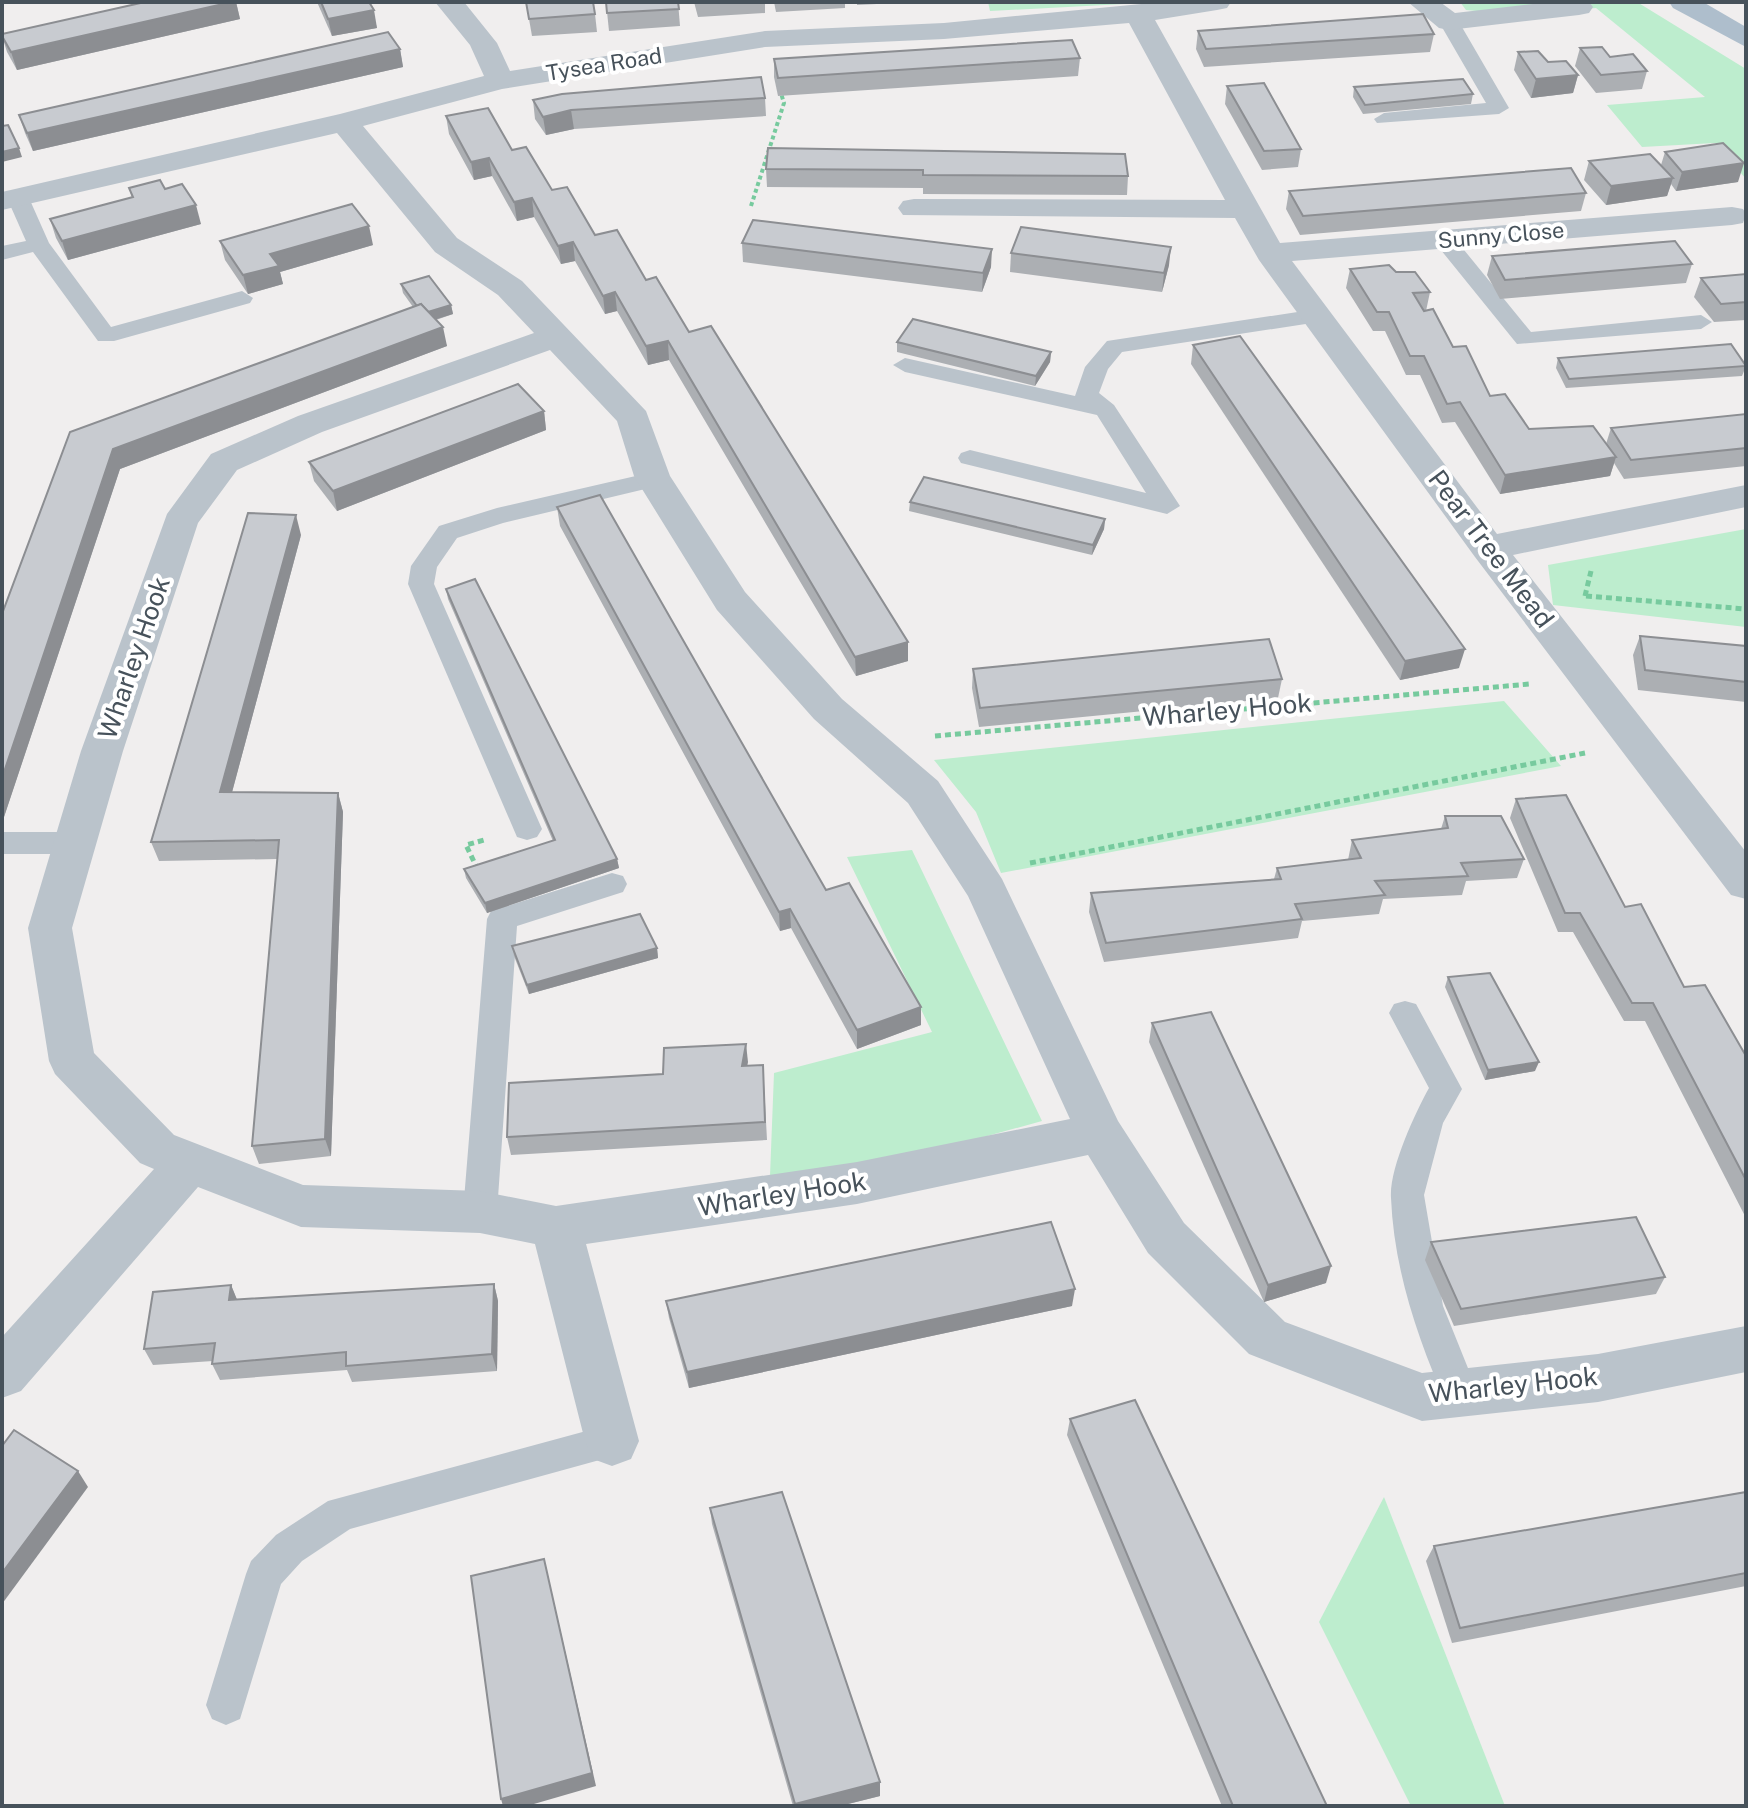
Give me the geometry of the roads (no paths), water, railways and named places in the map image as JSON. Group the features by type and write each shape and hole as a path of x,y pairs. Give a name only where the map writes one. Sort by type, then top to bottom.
{"main road":[{"path":"1683,2 1746,39"}],"street":[{"path":"449,2 483,43 500,81"},
{"name":"Tysea Road","path":"10,199 344,122 500,81 765,39 944,31 1138,14 1217,2"},
{"path":"1422,2 1449,22 1579,7"},
{"name":"Pear Tree Mead","path":"1138,14 1270,253 1488,548 1746,883"},
{"name":"Wharley Hook","path":"344,122 446,245 510,288 634,418 653,480 731,601 828,709 923,792 976,873 1100,1133 1166,1238 1267,1338 1422,1397 1598,1378 1746,1349"},
{"path":"914,208 1246,209"},
{"name":"Sunny Close","path":"1270,253 1732,216"},
{"name":"Wharley Hook","path":"557,336 310,424 224,462 180,522 102,751 50,928 72,1061 157,1149 301,1206 480,1212 556,1227 857,1183 1100,1133"},
{"path":"1488,548 1746,496"},
{"path":"2,1374 190,1162"},
{"path":"556,1227 612,1441"}],"lane":[{"path":"1384,119 1499,108 1449,22"},
{"path":"10,199 38,244 106,336 242,298"},
{"path":"1443,239 1525,339 1701,322"},
{"path":"2,253 38,244"},
{"path":"970,458 1167,506 1106,410 1086,395 1097,367 1115,346 1317,316"},
{"path":"905,365 1106,410"},
{"path":"527,829 421,584 424,566 448,532 497,516 653,480"},
{"path":"2,843 75,843"},
{"path":"480,1212 502,919 612,884"},
{"path":"1405,1013 1446,1089 1427,1121 1407,1195 1425,1306 1460,1393"},
{"path":"226,1705 265,1574 309,1533 341,1514 612,1441"}]}
